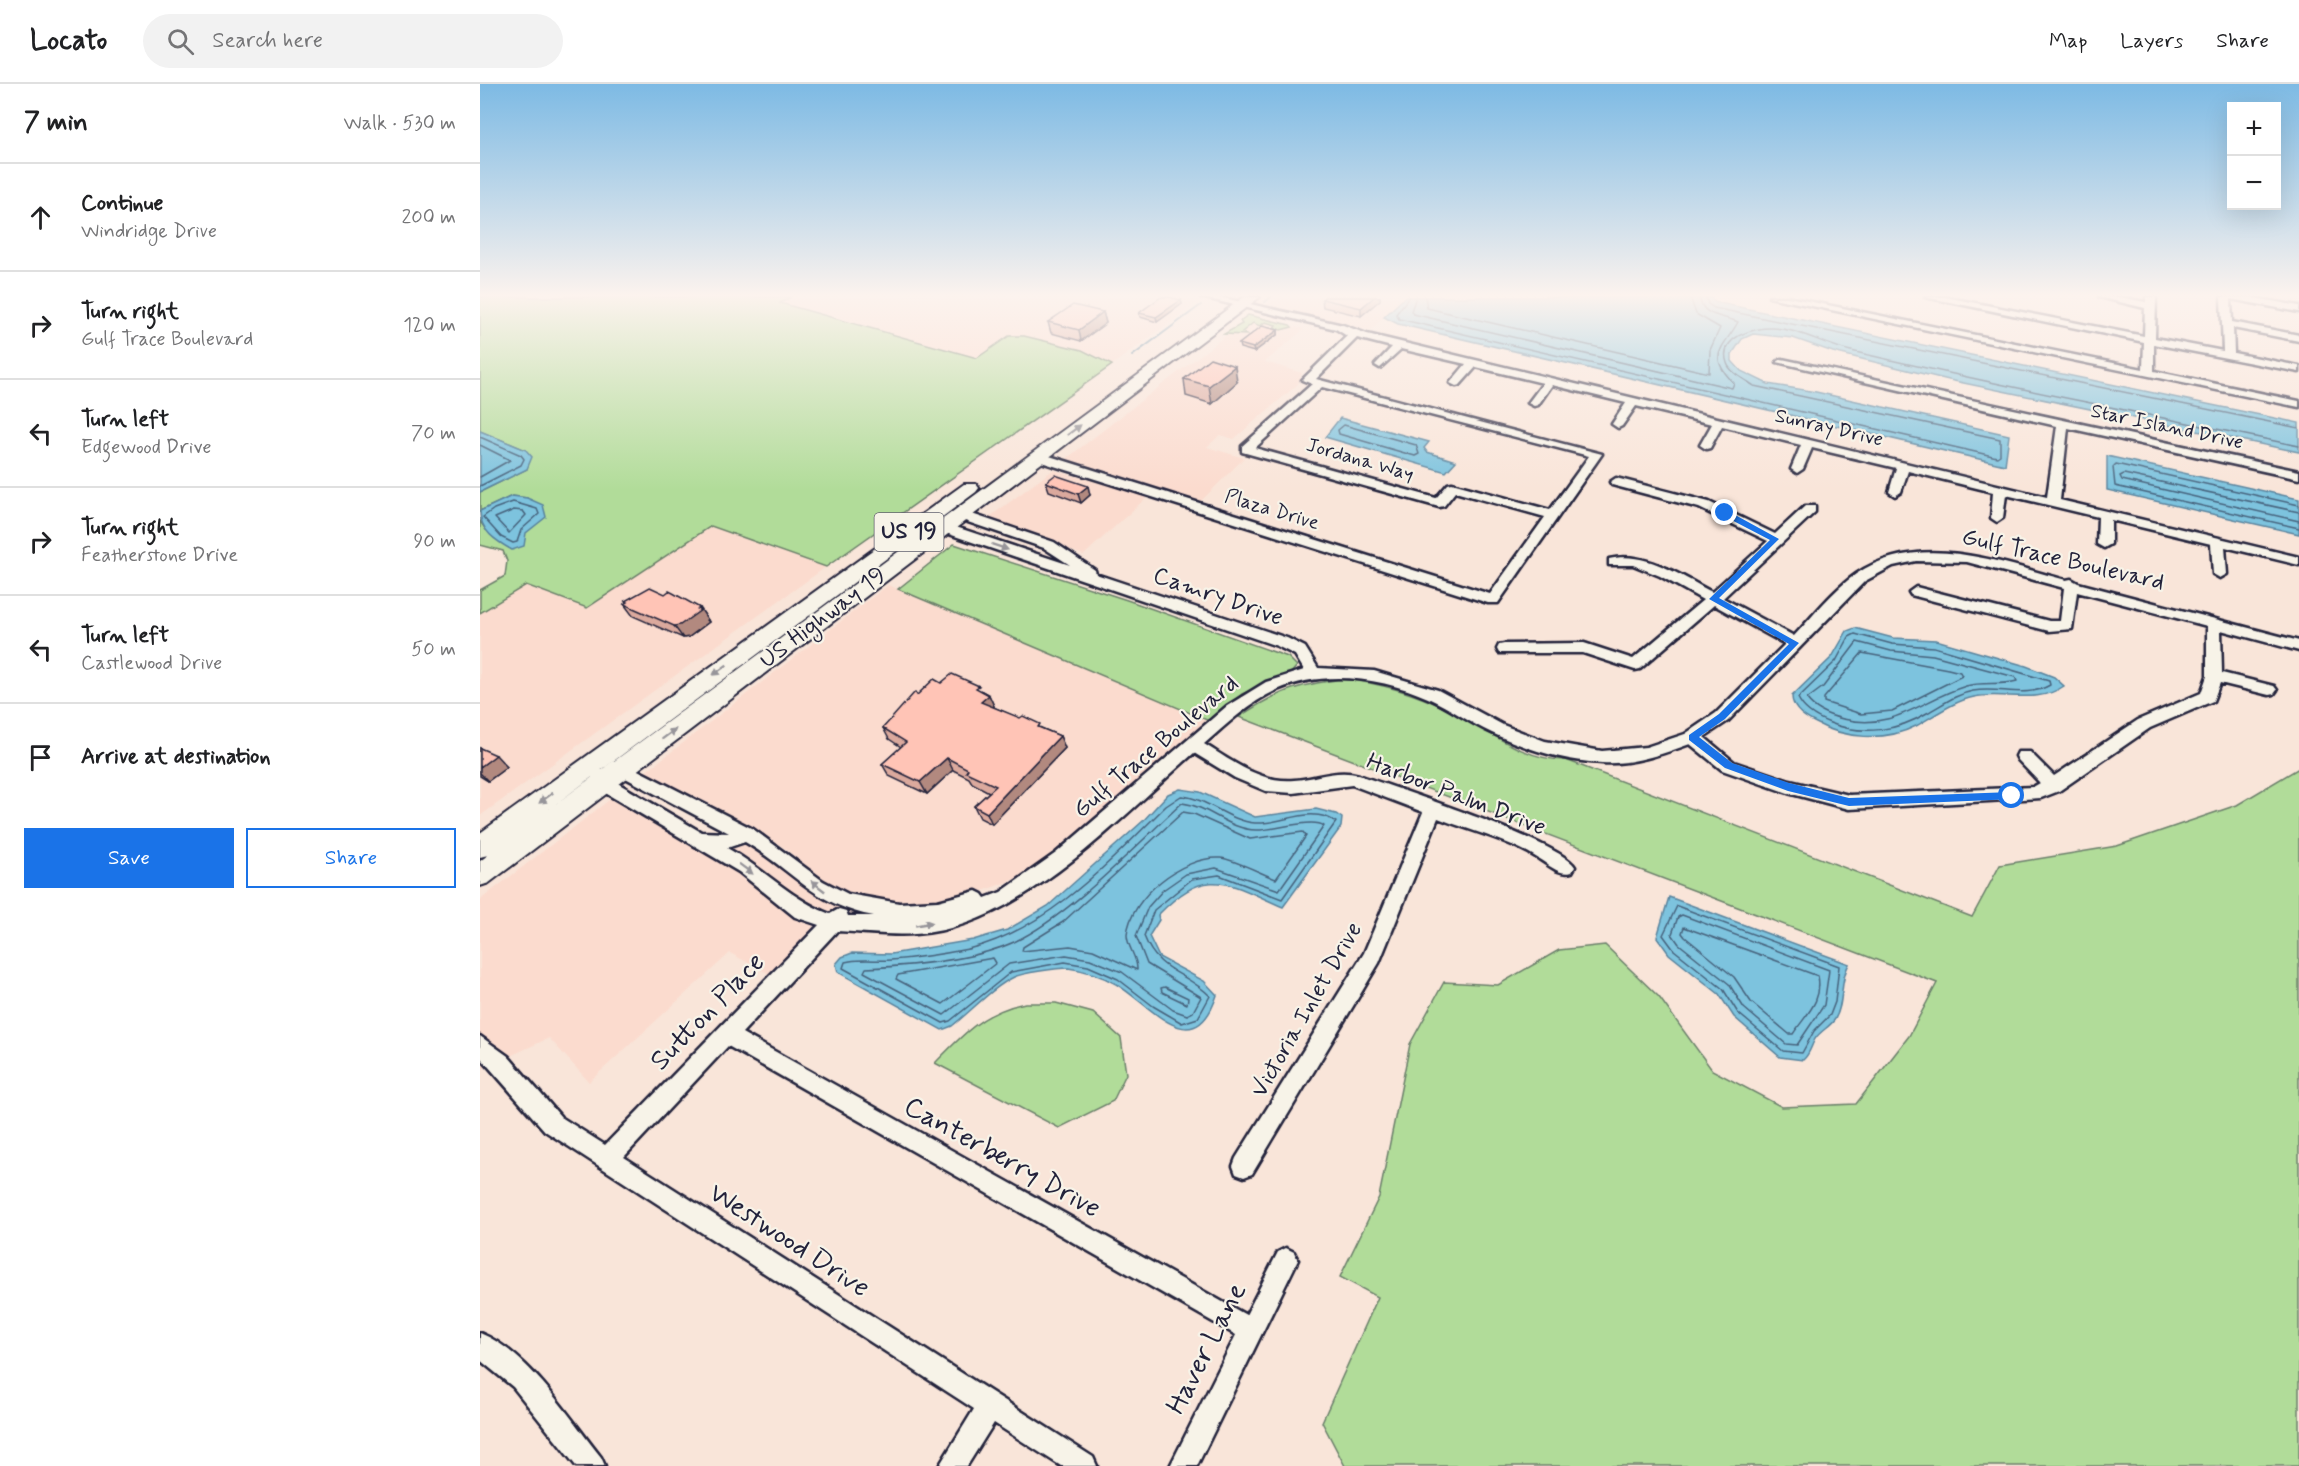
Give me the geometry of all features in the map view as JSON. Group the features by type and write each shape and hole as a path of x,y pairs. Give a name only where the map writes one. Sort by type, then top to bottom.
{"highway":[{"name":"US Highway 19","path":"480,875 606,772 1046,433 1145,361"},
{"name":"US Highway 19","path":"480,847 606,772 1039,457 1156,361"},
{"path":"953,521 944,521 951,512 1029,453 1046,433"}],"street":[{"path":"1326,361 1308,380 1596,454 1552,515"},
{"path":"1380,365 1383,361"},
{"name":"Sunray Drive","path":"1467,361 2299,561"},
{"path":"2096,361 2299,404"},
{"path":"2148,361 2148,372"},
{"path":"2261,361 2299,369"},
{"name":"Star Island Drive","path":"1782,362 2299,475"},
{"path":"1456,383 1473,363"},
{"path":"1534,403 1549,382"},
{"name":"Jordana Way","path":"1320,383 1246,448 1439,503 1452,487 1552,515"},
{"path":"1618,424 1633,402"},
{"path":"1706,446 1719,422"},
{"path":"2053,501 2063,425"},
{"path":"1797,469 1807,444"},
{"name":"Plaza Drive","path":"1039,457 1493,600 1552,515"},
{"path":"1895,492 1903,466"},
{"path":"1616,482 1704,505 1775,539"},
{"path":"1997,518 2000,489"},
{"path":"1504,649 1584,648 1635,665 1713,599 1775,539 1810,509"},
{"path":"2104,544 2105,514"},
{"name":"Camry Drive","path":"953,521 1097,579 1296,648 1303,655 1313,673"},
{"name":"Camry Drive","path":"953,521 1049,545 1097,579"},
{"path":"2218,542 2220,574"},
{"name":"Gulf Trace Boulevard","path":"606,772 686,831 745,867 801,910 834,923 916,926 954,918 1007,897 1087,837 1252,695 1313,673 1369,675 1404,684 1433,694 1497,729 1543,747 1602,757 1647,753 1692,737 1722,717 1860,578 1888,562 1916,557 1967,558 2071,583 2299,646"},
{"path":"1614,562 1635,561 1665,573 1795,643"},
{"path":"1916,592 2049,626 2067,626 2071,583"},
{"path":"1692,737 1728,766 1788,787 1849,802 2012,796 2035,793 2053,786 2144,724 2208,697 2215,675 2214,622"},
{"path":"2215,675 2269,690"},
{"name":"Harbor Palm Drive","path":"1193,746 1263,784 1295,787 1328,779 1353,779 1538,849 1566,867"},
{"path":"2024,756 2053,786"},
{"name":"Gulf Trace Boulevard","path":"606,772 747,834 780,854 823,891 848,904 886,911 917,911 957,906 1033,878"},
{"name":"Victoria Inlet Drive","path":"1244,1166 1372,957 1433,809"},
{"path":"686,831 715,841 736,840 747,834"},
{"name":"Sutton Place","path":"607,1159 834,923 848,904"},
{"name":"Canterberry Drive","path":"727,1035 1250,1330"},
{"name":"Westwood Drive","path":"480,1044 503,1063 542,1115 1084,1466"},
{"name":"Haver Lane","path":"1183,1466 1286,1260"},
{"path":"480,1345 522,1378 592,1466"},
{"path":"952,1466 990,1407"}],"shaded area":[{"path":"1100,361 1117,361 1112,365"},
{"path":"1192,361 1266,361 1302,373 1298,384 1234,439 1220,435 1207,447 1244,458 1199,503 1066,459"},
{"path":"1053,470 1148,496 1084,555 984,521"},
{"path":"711,526 826,567 480,816 480,613 526,584 587,608"},
{"path":"888,585 992,627 1214,723 1100,820 1031,873 958,900 889,905 853,898 829,886 786,849 750,827 644,773"},
{"path":"613,797 739,872 763,893 796,916 827,928 775,977 730,953 589,1082 549,1038 480,1070 480,900"},
{"path":"745,841 774,859 817,895 843,909 883,917 841,914 838,917 807,905 751,862 725,847"}],"green space":[{"path":"480,361 1105,361 1112,365 826,567 711,526 587,608 526,585 480,613 480,590 505,576 507,561 503,551 480,545 480,521 486,530 524,539 527,498 512,496 480,511 480,492 527,469 526,450 480,431"},
{"path":"954,544 1127,600 1288,657 1297,666 1290,674 1242,694 1209,721 898,589"},
{"path":"1343,679 1384,686 1410,694 1449,710 1505,742 1535,755 1566,760 1972,917 2000,865 2117,846 2237,805 2299,768 2299,1466 1345,1466 1322,1422 1378,1297 1340,1277 1379,1197 1410,1044 1444,982 1498,985 1559,950 1605,945 1659,997 1712,1070 1782,1107 1856,1104 1909,1036 1937,983 1239,717 1288,690"},
{"path":"1025,1003 1056,1003 1093,1013 1121,1038 1126,1074 1113,1101 1059,1128 935,1063 975,1025 997,1012"}],"water":[{"path":"1559,361 1732,361 1741,371 1768,384 1816,392 2009,435 2005,465"},
{"path":"1872,361 2002,361 2299,423 2299,452 1949,380"},
{"path":"1340,418 1429,442 1424,448 1427,452 1456,461 1446,472 1325,437"},
{"path":"480,431 526,450 532,457 527,469 480,492"},
{"path":"2107,456 2299,499 2299,534 2107,490"},
{"path":"512,496 527,498 543,505 546,517 526,533 524,546 512,550 486,530 480,511"},
{"path":"1855,628 1893,638 1936,640 2026,666 2054,677 2064,686 2043,695 1974,697 1952,705 1916,726 1891,735 1865,736 1838,732 1803,715 1796,709 1792,696 1832,657 1847,631"},
{"path":"1180,789 1200,792 1255,817 1316,809 1336,814 1342,818 1341,827 1283,907 1247,891 1218,883 1204,884 1190,889 1158,915 1159,920 1149,936 1159,957 1204,981 1217,995 1207,1015 1196,1026 1184,1028 1171,1024 1105,978 1068,968 1014,977 990,993 952,1026 942,1030 838,972 836,964 842,957 852,953 891,954 973,940 1007,930 1048,906 1143,821 1168,794"},
{"path":"1669,897 1849,964 1835,1019 1817,1036 1803,1060 1780,1057 1734,1017 1719,994 1669,954 1657,937"}],"building":[{"path":"1206,361 1221,361 1235,366 1209,386 1184,379"},
{"path":"1055,475 1088,486 1078,494 1046,482"},
{"path":"650,587 665,594 669,591 701,610 680,625 674,626 624,604 627,602 625,601"},
{"path":"952,674 979,686 976,688 989,695 981,702 1020,718 1023,716 1040,724 1038,727 1060,736 987,813 974,806 996,786 966,772 968,769 947,758 920,782 882,764 906,742 883,728 915,692 917,695 934,679 941,683"},
{"path":"480,748 496,755 480,767"}],"route":[{"path":"1725,513 1775,539 1713,599 1795,643 1722,717 1692,737 1728,766 1788,787 1849,802 2012,796"}]}
